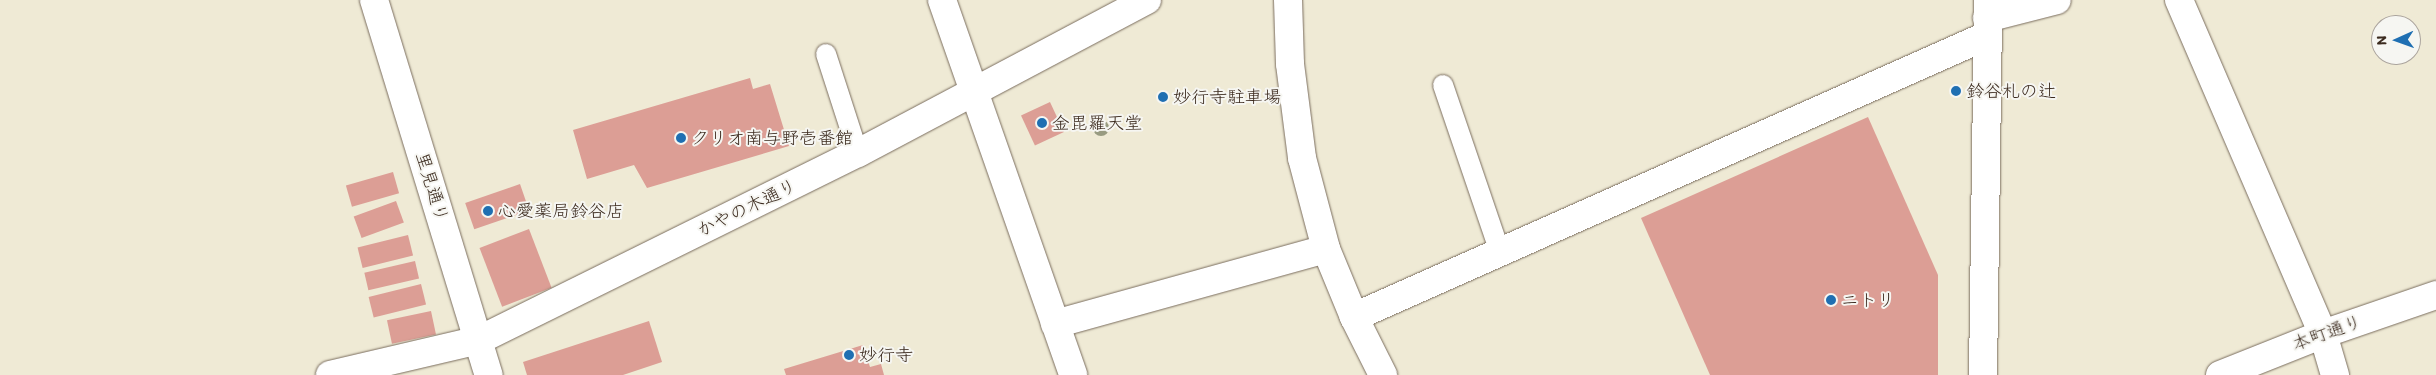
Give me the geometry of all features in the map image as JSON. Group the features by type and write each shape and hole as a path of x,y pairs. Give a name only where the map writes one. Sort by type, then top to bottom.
{"main road":[{"name":"里見通り","path":"374,0 490,375"},
{"path":"942,0 972,92 1073,375"},
{"name":"かやの木通り","path":"330,375 479,340 858,153 1147,0"},
{"path":"1288,0 1290,64 1302,158 1326,249 1354,317 1383,375"},
{"path":"1354,317 1500,252 1987,18 2057,0"},
{"path":"2179,0 2323,334 2335,375"},
{"path":"1983,375 1987,18"},
{"path":"1055,324 1326,249"},
{"name":"本町通り","path":"2220,375 2323,334 2436,295"}],"lane":[{"path":"826,54 858,153"},
{"path":"1443,85 1500,252"}],"building":[{"name":"クリオ南与野壱番館","path":"750,78 753,89 770,84 789,146 647,188 634,165 587,179 573,130"},
{"name":"金毘羅天堂","path":"1050,102 1064,132 1035,145 1021,116"},
{"path":"1868,117 1938,275 1938,375 1710,375 1641,218"},
{"path":"393,172 399,193 352,207 346,186"},
{"path":"520,184 529,210 474,229 465,203"},
{"path":"396,201 404,223 362,238 354,216"},
{"path":"529,229 552,288 502,307 480,248"},
{"path":"408,235 413,255 363,268 358,248"},
{"path":"415,261 419,279 368,290 364,273"},
{"path":"421,284 426,304 374,317 369,297"},
{"path":"431,311 436,334 392,344 387,320"},
{"path":"649,321 662,362 623,375 527,375 523,362"},
{"name":"妙行寺","path":"863,345 870,367 881,364 884,375 786,375 784,369"}],"place":[{"name":"鈴谷札の辻","path":"1956,91"},
{"name":"妙行寺駐車場","path":"1163,97"},
{"name":"金毘羅天堂","path":"1042,123"},
{"name":"クリオ南与野壱番館","path":"681,138"},
{"name":"心愛薬局鈴谷店","path":"488,211"},
{"name":"ニトリ","path":"1831,300"},
{"name":"妙行寺","path":"849,355"}]}
